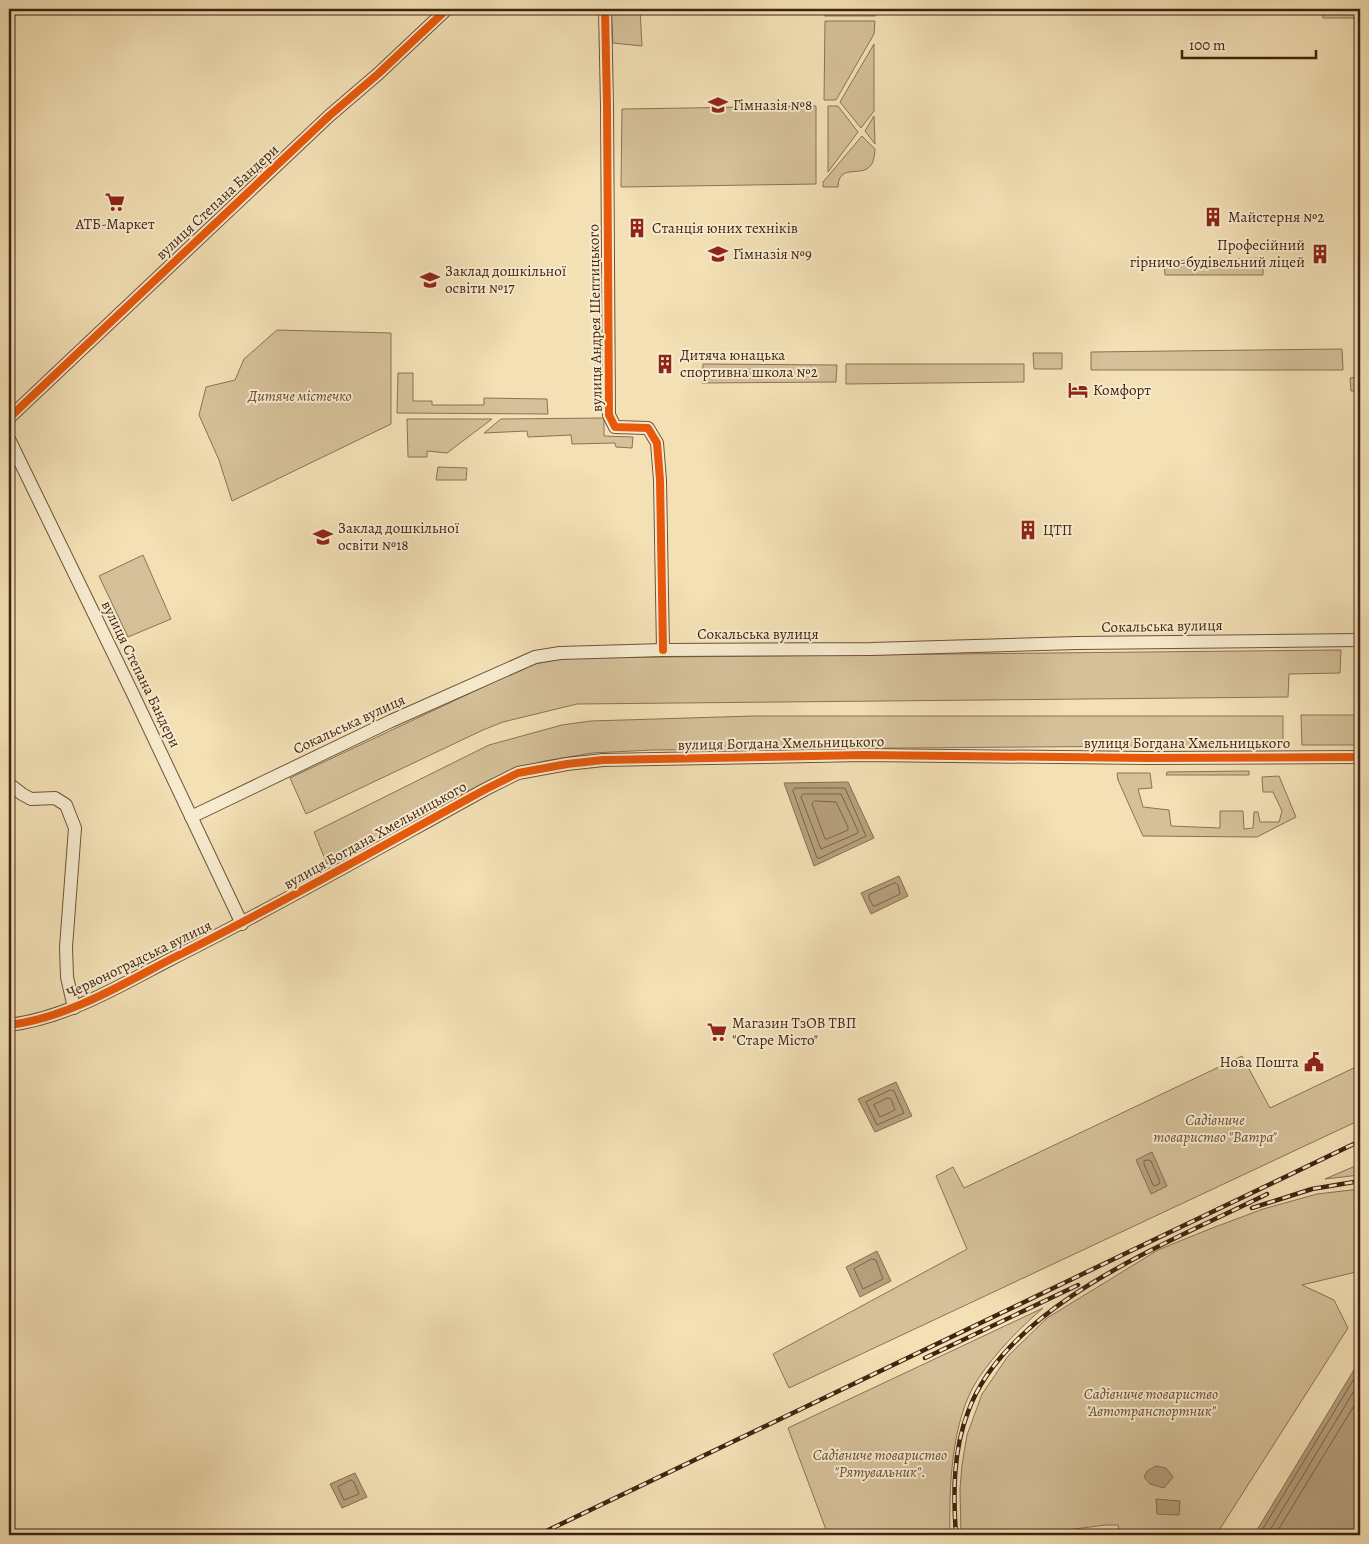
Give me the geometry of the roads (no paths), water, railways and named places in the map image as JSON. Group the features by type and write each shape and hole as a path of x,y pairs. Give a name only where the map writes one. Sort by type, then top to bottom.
{"street":[{"name":"вулиця Степана Бандери","path":"9,418 323,122 378,74 447,9"},
{"name":"вулиця Андрея Шептицького","path":"605,9 609,416 615,427 648,428 657,443 660,480 663,650"},
{"name":"вулиця Степана Бандери","path":"9,439 242,924"},
{"name":"Сокальська вулиця","path":"190,817 391,721 535,657 560,653 663,650 871,649 1077,643 1360,640"},
{"name":"вулиця Богдана Хмельницького","path":"223,933 518,773 567,764 603,760 863,755 1148,758 1360,757"},
{"path":"9,784 31,799 55,798 66,804 75,828 66,947 67,977 74,1008"},
{"name":"Червоноградська вулиця","path":"9,1025 20,1024 74,1008 223,933"}],"water":[{"path":"848,782 874,838 814,866 784,783"},
{"path":"899,876 908,896 871,914 861,893"},
{"path":"896,1082 912,1116 875,1132 858,1099"},
{"path":"1152,1152 1167,1186 1151,1194 1136,1160"},
{"path":"877,1251 891,1281 860,1297 846,1267"},
{"path":"1360,1360 1360,1535 1254,1535"},
{"path":"1156,1466 1166,1468 1173,1477 1164,1488 1150,1484 1144,1477 1147,1471"},
{"path":"355,1473 367,1497 342,1508 330,1484"},
{"path":"1156,1499 1180,1501 1179,1515 1157,1514"}],"railway":[{"path":"538,1535 1360,1141"},
{"path":"1252,1208 1312,1189 1360,1181"},
{"path":"956,1535 955,1473 963,1427 968,1412 988,1374 1018,1339 1054,1308 1096,1280 1185,1233 1267,1194"},
{"path":"925,1358 1078,1285"}],"place":[{"name":"Гімназія №8","path":"718,105"},
{"name":"АТБ-Маркет","path":"115,202"},
{"name":"Майстерня №2","path":"1213,217"},
{"name":"Станція юних техніків","path":"637,228"},
{"name":"Гімназія №9","path":"718,254"},
{"name":"Професійний гірничо-будівельний ліцей","path":"1320,254"},
{"name":"Заклад дошкільної освіти №17","path":"430,280"},
{"name":"Дитяча юнацька спортивна школа №2","path":"665,364"},
{"name":"Комфорт","path":"1078,390"},
{"name":"ЦТП","path":"1028,530"},
{"name":"Заклад дошкільної освіти №18","path":"323,537"},
{"name":"Магазин ТзОВ ТВП \"Старе Місто\"","path":"717,1032"},
{"name":"Нова Пошта","path":"1314,1062"}],"park label":[{"name":"Дитяче містечко","path":"300,396"},
{"name":"Садівниче товариство \"Ватра\"","path":"1215,1128"},
{"name":"Садівниче товариство \"Автотранспортник\"","path":"1151,1402"},
{"name":"Садівниче товариство \"Рятувальник\".","path":"880,1464"}]}
